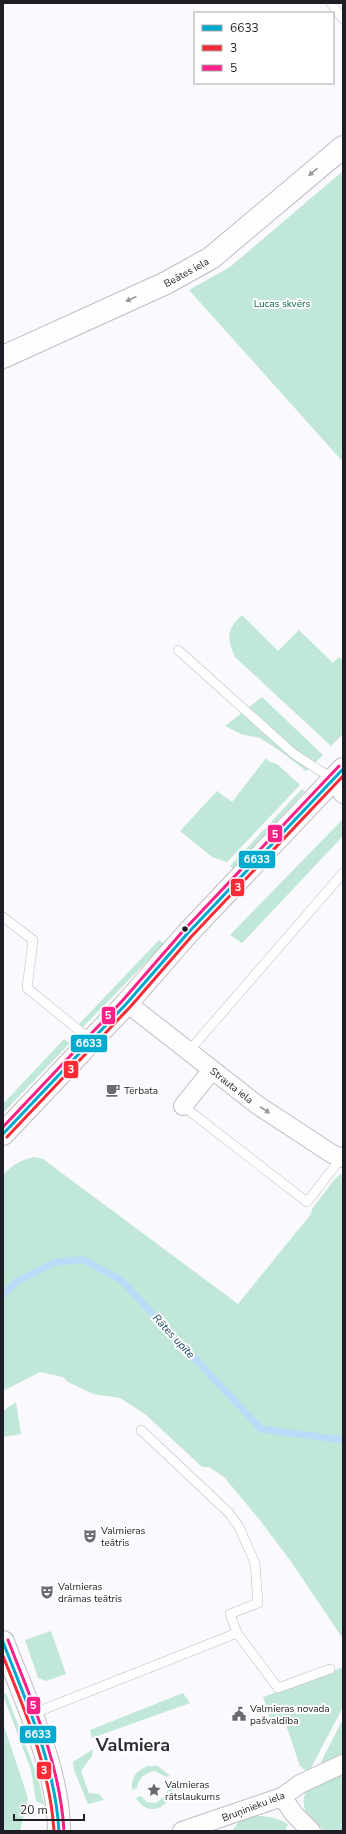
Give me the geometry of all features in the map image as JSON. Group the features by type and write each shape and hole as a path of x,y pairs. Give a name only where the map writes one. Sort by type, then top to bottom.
{"main road":[{"name":"Beātes iela","path":"3,357 166,283 211,258 343,147"},
{"path":"3,1134 127,1002 187,934 340,780"},
{"path":"3,1642 52,1774 59,1814 59,1831"}],"street":[{"name":"Strauta iela","path":"127,1002 256,1104 338,1155"},
{"path":"183,1106 212,1070"},
{"name":"Bruņinieku iela","path":"182,1831 282,1797 300,1784 343,1764"},
{"path":"282,1797 294,1814 311,1831"}],"lane":[{"path":"331,3 343,19"},
{"path":"178,650 294,754 340,780"},
{"path":"189,1051 343,874"},
{"path":"3,917 33,940 27,988 91,1040"},
{"path":"183,1106 307,1202 338,1155"},
{"path":"141,1430 230,1513 239,1526 255,1563 258,1603 230,1614 236,1633 278,1688 330,1669"},
{"path":"30,1714 236,1633"}],"green space":[{"name":"Lucas skvērs","path":"343,171 343,462 189,290 230,267"},
{"path":"242,615 278,651 299,630 333,663 339,657 343,660 343,734 331,746 235,657 229,639 233,625"},
{"path":"262,697 323,755 306,771 283,753 260,738 241,734 225,726"},
{"path":"266,758 270,762 277,764 300,785 227,862 212,857 180,831 217,791 232,802"},
{"path":"302,789 305,791 233,869 230,866"},
{"path":"343,819 343,836 248,937 242,943 230,935"},
{"path":"159,940 164,944 82,1028 78,1025"},
{"path":"64,1039 70,1043 3,1113 3,1104"},
{"path":"34,1157 43,1159 238,1304 311,1214 312,1209 334,1180 340,1174 343,1175 343,1637 292,1563 259,1519 225,1478 209,1467 202,1467 145,1414 120,1398 93,1394 68,1382 63,1377 40,1372 3,1391 3,1175 17,1163"},
{"path":"16,1402 21,1434 3,1437 3,1411"},
{"path":"51,1631 66,1674 46,1681 38,1678 25,1640"},
{"path":"343,1667 343,1707 310,1770 305,1770 300,1766 285,1722 273,1726 263,1697"},
{"path":"6,1693 39,1781 44,1805 36,1801 31,1770 3,1695"},
{"path":"183,1693 190,1703 92,1738 90,1730"},
{"path":"343,1719 343,1754 320,1764"},
{"path":"3,1723 28,1798 20,1831 3,1831"},
{"path":"93,1749 92,1756 81,1771 89,1793 99,1794 104,1800 88,1804 74,1770 73,1762"},
{"path":"148,1766 158,1766 170,1776 166,1777 155,1771 151,1772 143,1776 139,1781 137,1788 132,1790 132,1781 137,1772"},
{"path":"343,1773 343,1831 324,1831 307,1814 304,1804 306,1791"},
{"path":"174,1784 169,1799 160,1808 148,1808 142,1805 136,1798 141,1796 147,1802 156,1803 166,1795 169,1786"},
{"path":"252,1816 271,1817 288,1824 285,1831 232,1831 240,1820"}],"waterway":[{"name":"Rātes upīte","path":"3,1295 16,1282 55,1262 84,1260 121,1280 261,1429 343,1440"}],"transit line":[{"name":"5","path":"3,1127 123,1000 183,931 339,766"},
{"name":"6633","path":"3,1134 127,1003 187,934 343,769"},
{"name":"3","path":"7,1137 131,1006 191,937 343,776"},
{"name":"5","path":"8,1640 44,1733 57,1781 64,1831"},
{"name":"6633","path":"3,1642 30,1711 46,1758 52,1782 59,1831"},
{"name":"3","path":"3,1656 36,1742 48,1786 54,1831"}],"place":[{"name":"Tērbata","path":"113,1090"},
{"name":"Valmieras teātris","path":"90,1536"},
{"name":"Valmieras drāmas teātris","path":"47,1592"},
{"name":"Valmieras novada pašvaldība","path":"239,1714"},
{"name":"Valmieras rātslaukums","path":"154,1790"}],"district":[{"name":"Valmiera","path":"133,1745"}]}
